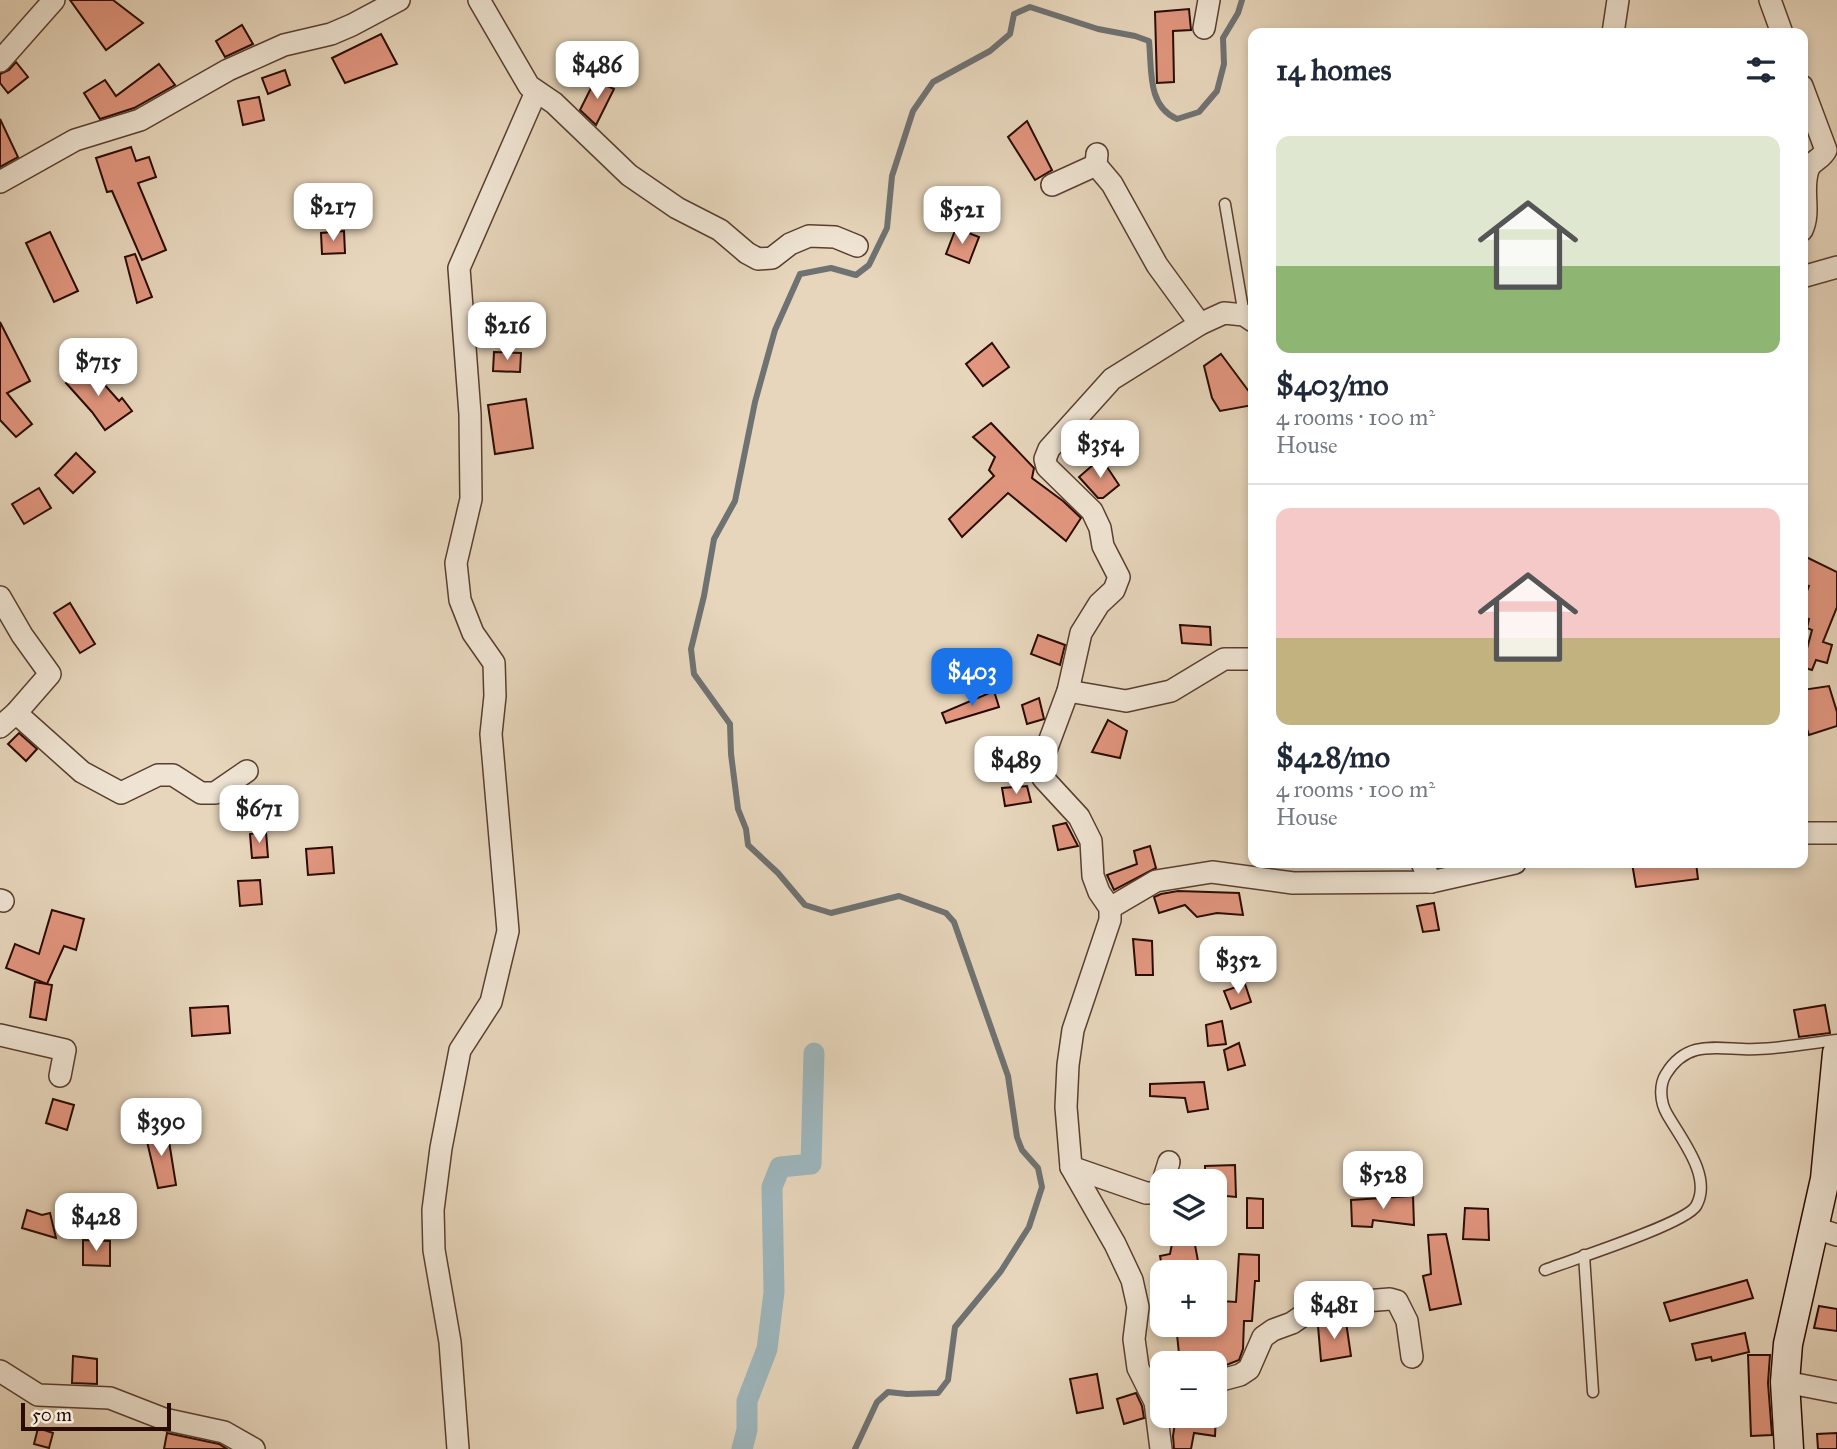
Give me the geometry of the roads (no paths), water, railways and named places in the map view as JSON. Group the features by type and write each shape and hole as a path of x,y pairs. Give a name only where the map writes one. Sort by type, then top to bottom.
{"main road":[{"path":"1789,1449 1785,1382 1788,1344 1795,1306 1826,1231 1825,1179 1837,1053"}],"street":[{"path":"0,61 54,0"},
{"path":"0,182 75,140 140,120 228,70 284,46 331,34 399,0"},
{"path":"479,0 524,80 536,92 554,103 629,175 677,208 720,230 758,259 772,258 790,244 809,236 835,237 857,246"},
{"path":"1204,28 1209,0"},
{"path":"1614,28 1618,0"},
{"path":"1770,0 1780,28"},
{"path":"458,1449 450,1342 433,1250 432,1210 460,1050 491,1002 508,931 492,734 494,663 472,633 460,600 456,563 471,499 470,414 459,268 536,92"},
{"path":"1808,102 1826,150 1823,157 1808,168"},
{"path":"1052,185 1097,159 1157,265 1200,324"},
{"path":"1808,275 1837,267"},
{"path":"1150,1382 1138,1368 1134,1339 1138,1307 1132,1280 1115,1244 1071,1167 1066,1107 1073,1030 1110,920 1110,908 1098,892 1093,876 1091,841 1079,817 1043,778 1042,761 1069,691 1081,633 1100,604 1114,590 1119,577 1103,547 1100,528 1092,511 1046,467 1045,459 1049,449 1112,379 1200,324 1224,313 1248,318"},
{"path":"0,597 22,635 50,674 8,720 82,772 121,793 158,775 173,775 201,793 215,793 247,771"},
{"path":"1069,691 1126,701 1171,691 1224,659 1248,659"},
{"path":"1808,833 1837,833"},
{"path":"1110,908 1156,881 1212,872 1293,883 1466,868"},
{"path":"0,1035 65,1050 60,1076"},
{"path":"1071,1167 1150,1193"},
{"path":"1227,1378 1249,1369 1263,1337 1326,1304 1390,1299 1397,1301 1407,1321 1412,1357"},
{"path":"0,1371 38,1395 110,1398 164,1419 224,1432 254,1449"},
{"path":"1785,1382 1837,1392"},
{"path":"1158,1428 1161,1449"}],"lane":[{"path":"1225,204 1248,313"},
{"path":"1545,1270 1676,1221 1695,1208 1703,1188 1697,1168 1664,1109 1661,1083 1672,1064 1696,1049 1727,1046 1756,1049 1837,1040"},
{"path":"1584,1255 1592,1392"}],"waterway":[{"path":"855,1449 877,1402 888,1392 938,1393 948,1380 955,1327 1001,1271 1029,1227 1042,1187 1038,1168 1022,1150 1017,1137 1008,1076 954,922 946,913 899,896 831,913 805,905 778,873 748,845 746,829 738,809 730,724 694,674 691,649 714,539 735,501 755,402 775,330 800,274 831,268 856,275 869,265 887,228 892,176 913,111 933,82 990,51 1010,34 1014,14 1030,7 1098,29 1149,41 1151,75 1156,96 1167,113 1177,119 1199,112 1217,91 1224,64 1223,38 1238,13 1242,0"},
{"path":"742,1449 747,1430 747,1401 767,1349 774,1292 772,1187 780,1167 811,1164 814,1053"}]}
